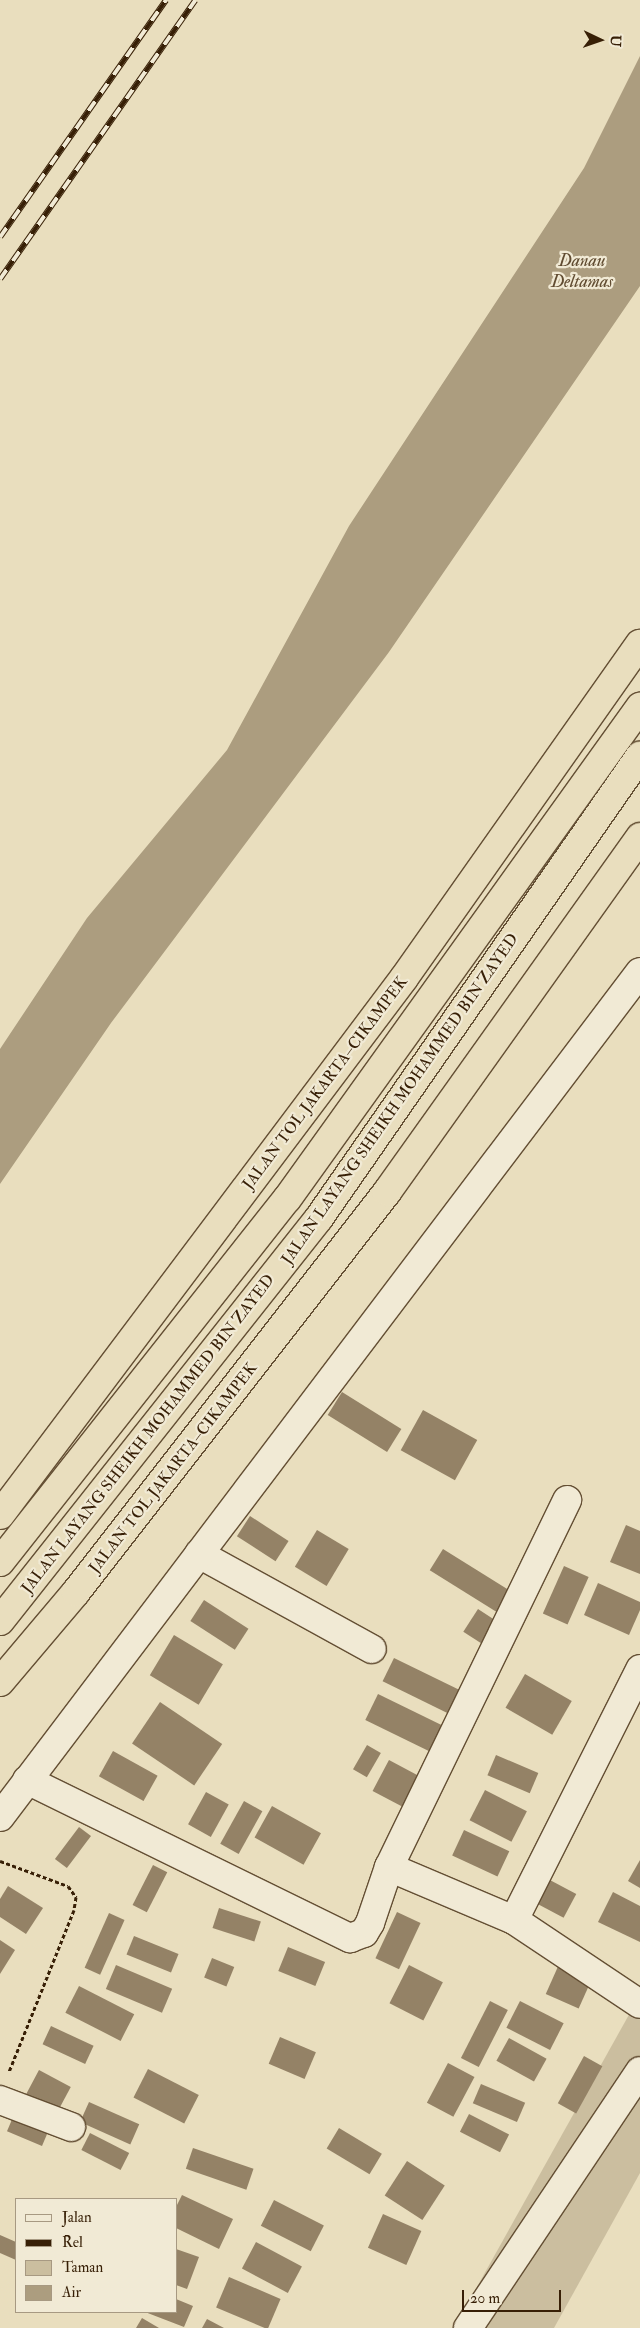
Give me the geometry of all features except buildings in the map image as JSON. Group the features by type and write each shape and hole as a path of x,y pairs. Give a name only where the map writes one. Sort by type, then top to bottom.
{"highway":[{"name":"JALAN TOL JAKARTA–CIKAMPEK","path":"0,1515 404,978 640,644"},
{"name":"JALAN LAYANG SHEIKH MOHAMMED BIN ZAYED","path":"0,1562 287,1199 640,707"},
{"name":"JALAN LAYANG SHEIKH MOHAMMED BIN ZAYED","path":"0,1622 319,1218 640,756"},
{"name":"JALAN TOL JAKARTA–CIKAMPEK","path":"0,1682 76,1592 387,1192 640,837"}],"street":[{"path":"0,1817 640,972"},
{"path":"27,1780 350,1938 364,1934 370,1923 389,1867 567,1500"},
{"path":"199,1554 372,1650"},
{"path":"514,1920 640,1669"},
{"path":"389,1867 514,1920 640,2004"},
{"path":"468,2328 640,2071"},
{"path":"4,2089 71,2127"}],"path":[{"path":"0,1861 68,1886 76,1896 74,1910 4,2089"}],"green space":[{"path":"640,1995 640,2173 554,2328 454,2328"}],"water":[{"name":"Danau Deltamas","path":"640,56 640,286 389,652 111,1023 0,1184 0,1049 87,918 227,750 349,526 584,168"}],"railway":[{"path":"0,237 166,0"},
{"path":"0,279 195,0"}]}
